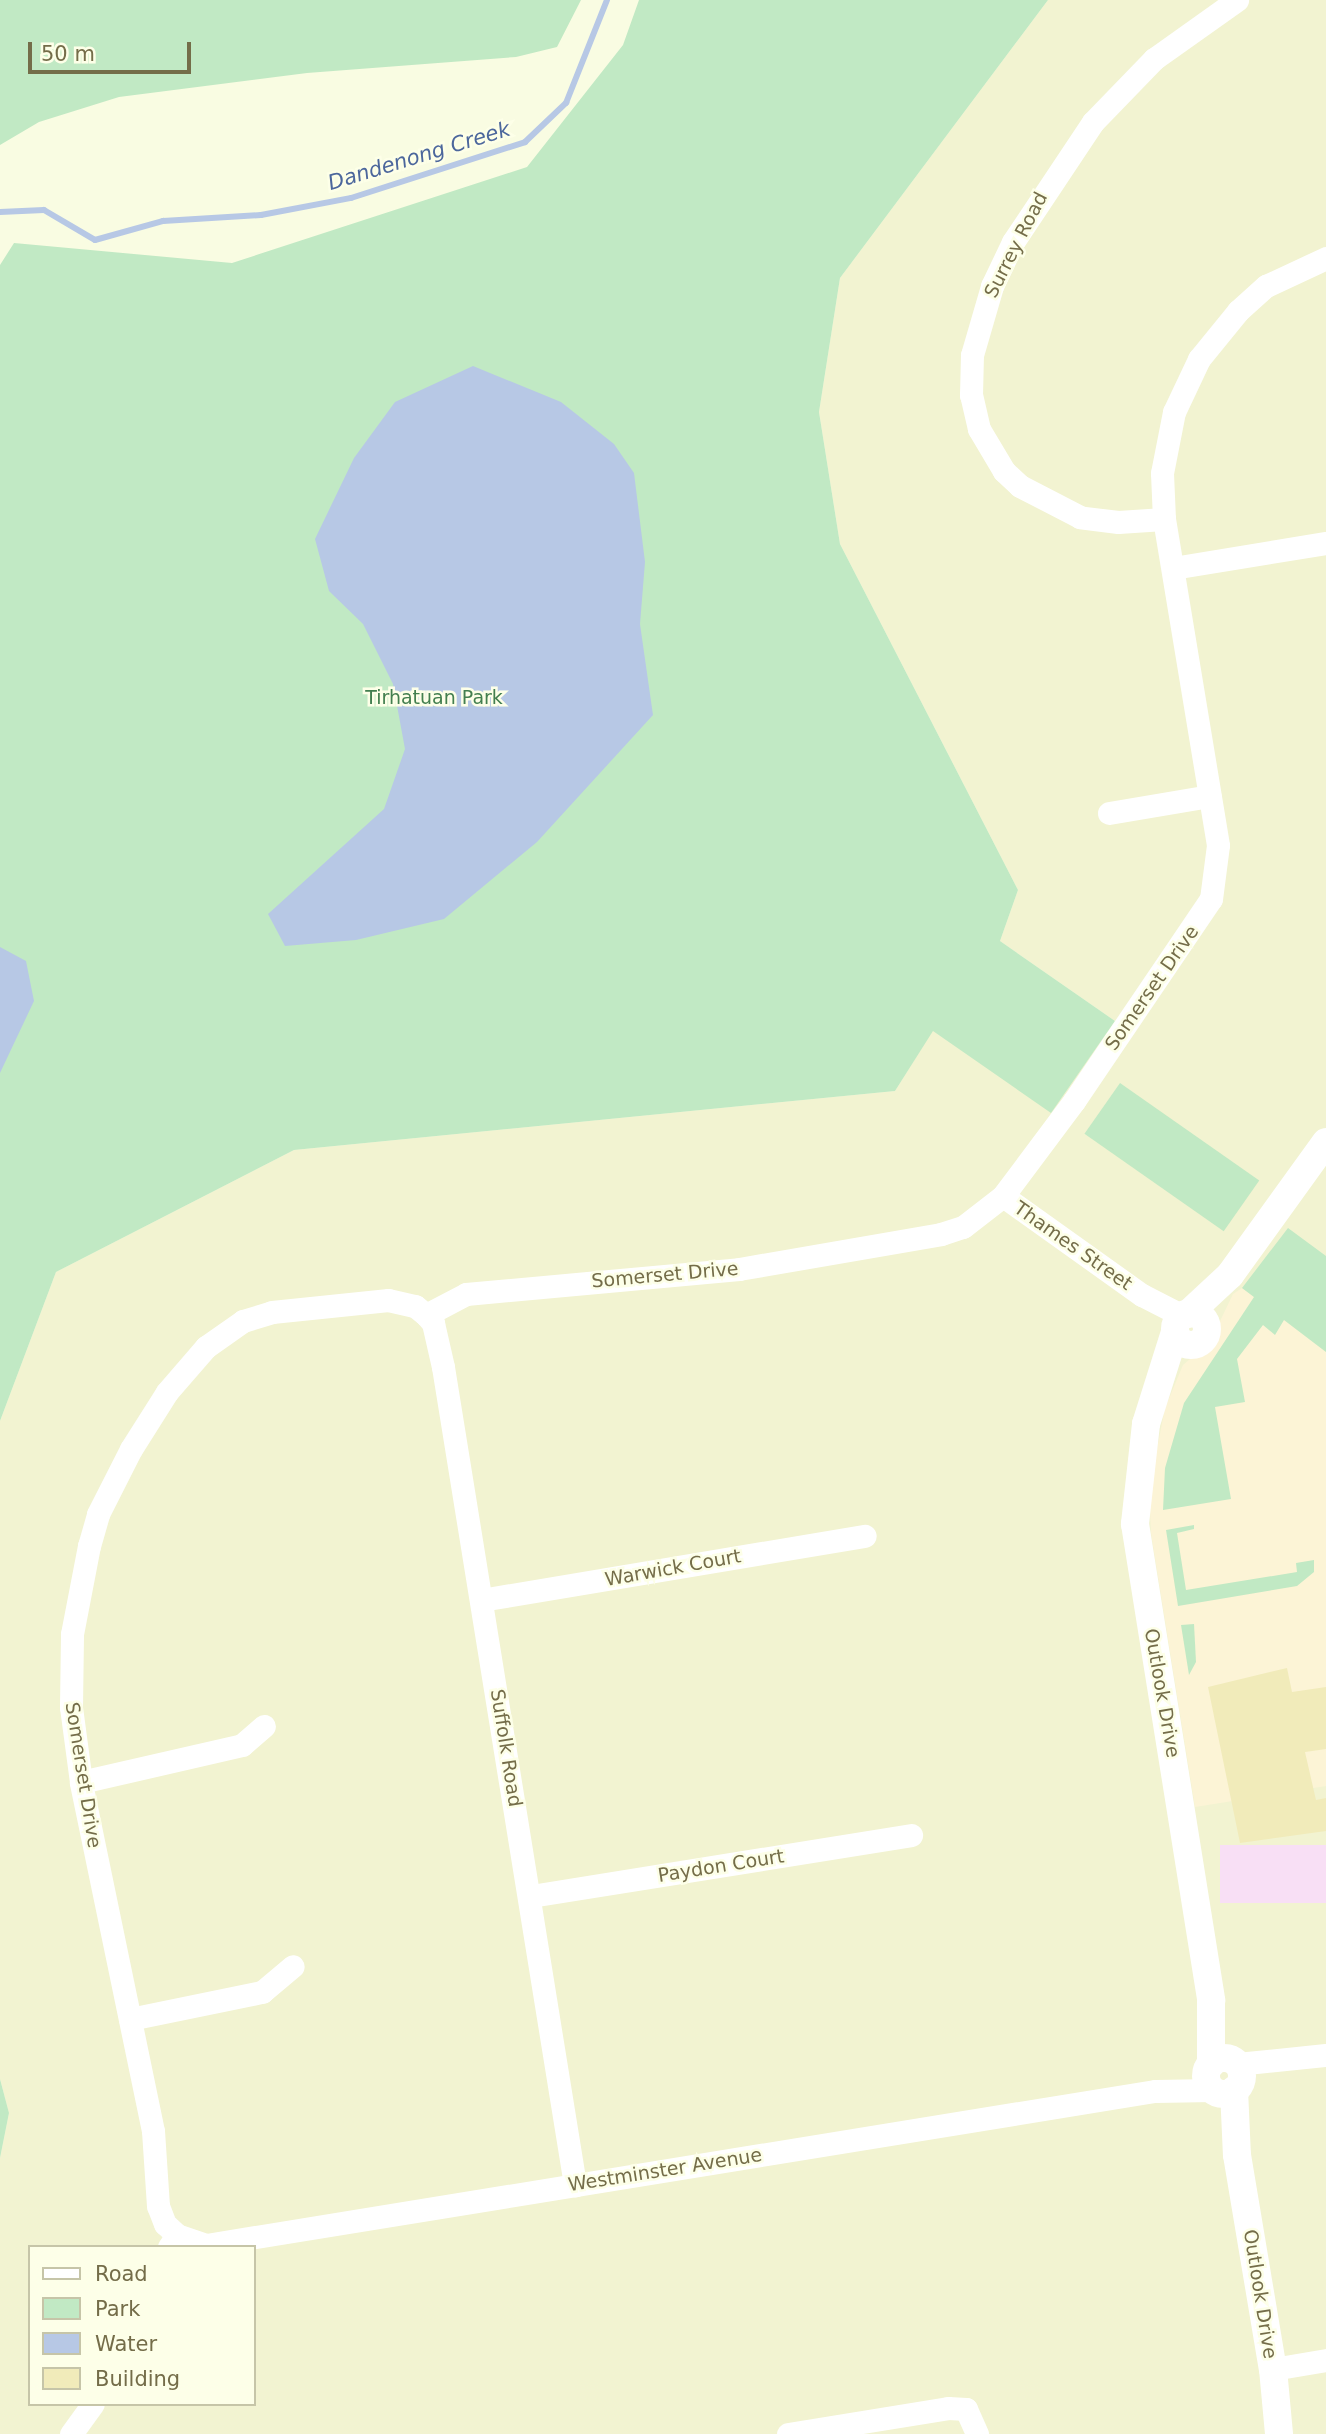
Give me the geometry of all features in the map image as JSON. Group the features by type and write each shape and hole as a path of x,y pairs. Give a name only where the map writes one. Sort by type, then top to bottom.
{"street":[{"name":"Surrey Road","path":"1164,519 1118,522 1080,517 1020,486 1004,471 979,429 971,395 972,355 992,286 1013,242 1093,122 1154,59 1237,0"},
{"name":"Somerset Drive","path":"173,2241 158,2206 153,2131 81,1782 69,1671 76,1599 98,1514 167,1392 226,1331 272,1312 388,1300 415,1306 426,1315 466,1294 739,1269 941,1234 963,1227 1003,1196 1074,1101 1211,899 1218,845 1164,519 1162,473 1174,412 1199,359 1238,311 1266,286 1326,258"},
{"path":"1173,568 1326,543"},
{"path":"1109,813 1210,796"},
{"name":"Outlook Drive","path":"1279,2434 1273,2369 1135,1524 1138,1472 1158,1386 1187,1327 1230,1275 1326,1142"},
{"name":"Thames Street","path":"1003,1196 1187,1327"},
{"name":"Suffolk Road","path":"426,1315 433,1323 443,1367 575,2185"},
{"name":"Warwick Court","path":"481,1600 865,1536"},
{"path":"81,1782 242,1745 264,1726"},
{"name":"Paydon Court","path":"530,1896 911,1835"},
{"path":"130,2019 262,1992 293,1966"},
{"path":"1224,2077 1283,2062 1326,2055"},
{"name":"Westminster Avenue","path":"173,2241 206,2245 1155,2091 1224,2077"},
{"path":"1273,2369 1326,2360"},
{"path":"71,2434 92,2406"},
{"path":"788,2434 948,2408 966,2409 977,2434"}],"shaded area":[{"path":"1048,0 1326,0 1326,2434 0,2434 0,2158 9,2113 0,2079 0,1421 56,1272 294,1150 895,1091 933,1030 1051,1112 1115,1021 1000,941 1018,890 840,544 819,412 840,278"},
{"path":"1242,1288 1326,1352 1326,1786 1195,1807 1151,1533 1149,1490 1165,1408 1183,1365 1210,1342 1233,1294"},
{"path":"1220,1845 1326,1845 1326,1903 1220,1903"}],"green space":[{"path":"0,0 581,0 557,47 516,57 307,73 119,97 39,122 0,145"},
{"name":"Tirhatuan Park","path":"639,0 1048,0 840,278 819,412 840,544 1018,890 1000,941 1115,1021 1051,1113 933,1031 895,1091 294,1150 56,1272 0,1421 0,265 14,243 232,263 527,167 623,45"},
{"path":"1120,1083 1259,1181 1224,1231 1084,1134"},
{"path":"1288,1228 1326,1256 1326,1352 1284,1320 1275,1335 1263,1325 1237,1359 1245,1402 1215,1407 1231,1499 1163,1510 1165,1468 1184,1403 1254,1297 1242,1288"},
{"path":"1194,1525 1194,1529 1177,1533 1186,1590 1297,1572 1296,1563 1314,1560 1314,1572 1297,1586 1178,1606 1166,1530"},
{"path":"1194,1624 1196,1662 1189,1675 1181,1625"},
{"path":"0,2079 9,2113 0,2158"}],"water":[{"path":"473,366 561,402 614,444 634,473 645,562 640,624 653,715 537,842 444,919 356,940 285,946 268,914 384,809 405,749 393,684 363,624 329,591 315,539 354,458 395,402"},
{"path":"0,947 26,961 34,1001 0,1073"}],"building":[{"path":"1287,1668 1292,1692 1326,1687 1326,1749 1305,1752 1316,1800 1326,1798 1326,1831 1240,1843 1208,1687"}],"waterway":[{"name":"Dandenong Creek","path":"0,212 44,210 95,240 163,221 261,215 351,198 525,142 566,103 607,0"}]}
